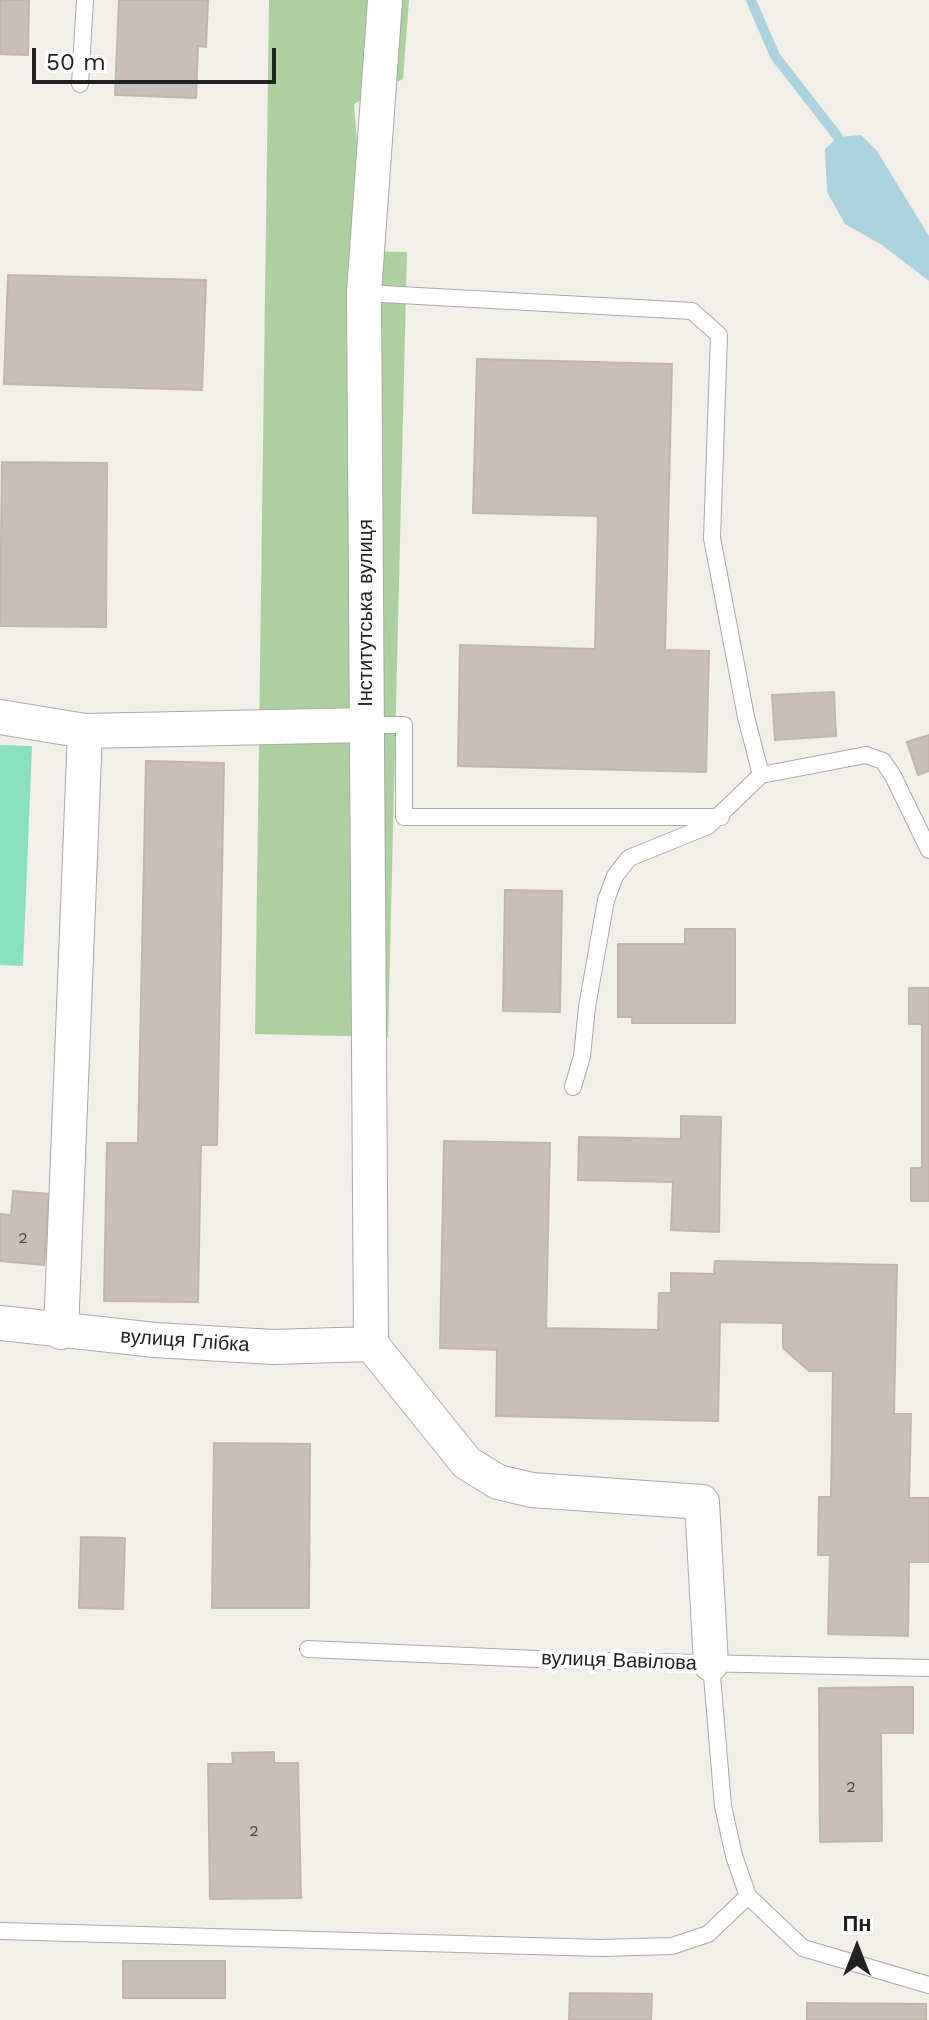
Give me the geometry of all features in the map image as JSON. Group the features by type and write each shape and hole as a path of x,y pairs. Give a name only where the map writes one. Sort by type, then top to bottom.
{"street":[{"name":"Інститутська вулиця","path":"367,725 364,293 385,0"},
{"path":"0,717 85,731 367,725 371,1344 467,1463 498,1482 532,1490 702,1502 711,1664"},
{"path":"61,1332 85,731"},
{"name":"вулиця Глібка","path":"0,1323 61,1332 273,1347 371,1344"}],"lane":[{"path":"80,84 85,0"},
{"path":"364,293 692,311 719,335 712,538 746,717 761,775"},
{"name":"Інститутська вулиця","path":"367,725 404,725 404,817 721,817"},
{"path":"573,1087 582,1056 587,1007 606,900 615,876 629,858 708,826 721,817 761,775 866,755 883,761 929,850"},
{"name":"вулиця Вавілова","path":"308,1649 711,1664 929,1668"},
{"path":"711,1664 723,1806 734,1856 748,1896 803,1948 929,1985"},
{"path":"0,1931 601,1948 672,1946 708,1934 748,1896"}],"green space":[{"path":"269,0 409,0 403,79 354,104 366,251 407,252 388,1037 255,1034"},
{"path":"0,745 32,746 23,966 0,965"}],"water":[{"path":"861,135 877,151 929,236 929,281 882,245 845,224 827,192 825,149 838,137"}],"building":[{"path":"0,0 29,0 28,55 0,54"},
{"path":"119,0 208,0 206,47 198,46 196,98 115,95"},
{"path":"8,275 206,280 202,390 4,384"},
{"path":"477,359 672,364 665,650 709,651 706,772 458,766 460,645 595,649 598,516 473,513"},
{"path":"2,462 107,463 106,627 0,626"},
{"path":"834,692 836,736 775,740 772,695"},
{"path":"929,735 929,771 918,775 907,742"},
{"path":"146,761 224,763 217,1145 201,1145 198,1302 104,1301 107,1143 138,1143"},
{"path":"505,890 562,891 560,1012 503,1011"},
{"path":"685,929 735,929 735,1023 632,1023 632,1017 618,1017 618,944 685,944"},
{"path":"909,988 929,988 929,1201 911,1201 911,1168 922,1168 922,1024 909,1024"},
{"path":"681,1116 721,1117 719,1232 671,1230 673,1182 578,1180 579,1137 681,1139"},
{"path":"444,1141 550,1143 546,1328 658,1330 659,1293 671,1293 671,1273 714,1274 715,1261 897,1265 894,1414 911,1414 909,1498 929,1498 929,1562 909,1562 908,1636 828,1634 830,1555 818,1555 819,1497 831,1497 833,1371 809,1371 783,1348 783,1323 720,1322 718,1421 496,1416 497,1350 440,1348"},
{"path":"13,1191 49,1194 44,1265 0,1261 0,1214 11,1215"},
{"path":"214,1443 310,1444 309,1608 212,1608"},
{"path":"81,1537 125,1538 123,1609 79,1608"},
{"path":"913,1687 913,1733 881,1733 882,1841 820,1842 819,1688"},
{"path":"274,1752 274,1763 298,1763 301,1898 210,1899 208,1764 233,1764 232,1753"},
{"path":"123,1961 225,1961 225,1998 123,1998"},
{"path":"570,1993 652,1994 651,2020 569,2020"},
{"path":"807,2003 926,2004 926,2020 807,2020"}],"waterway":[{"path":"751,0 775,56 838,137"}]}
